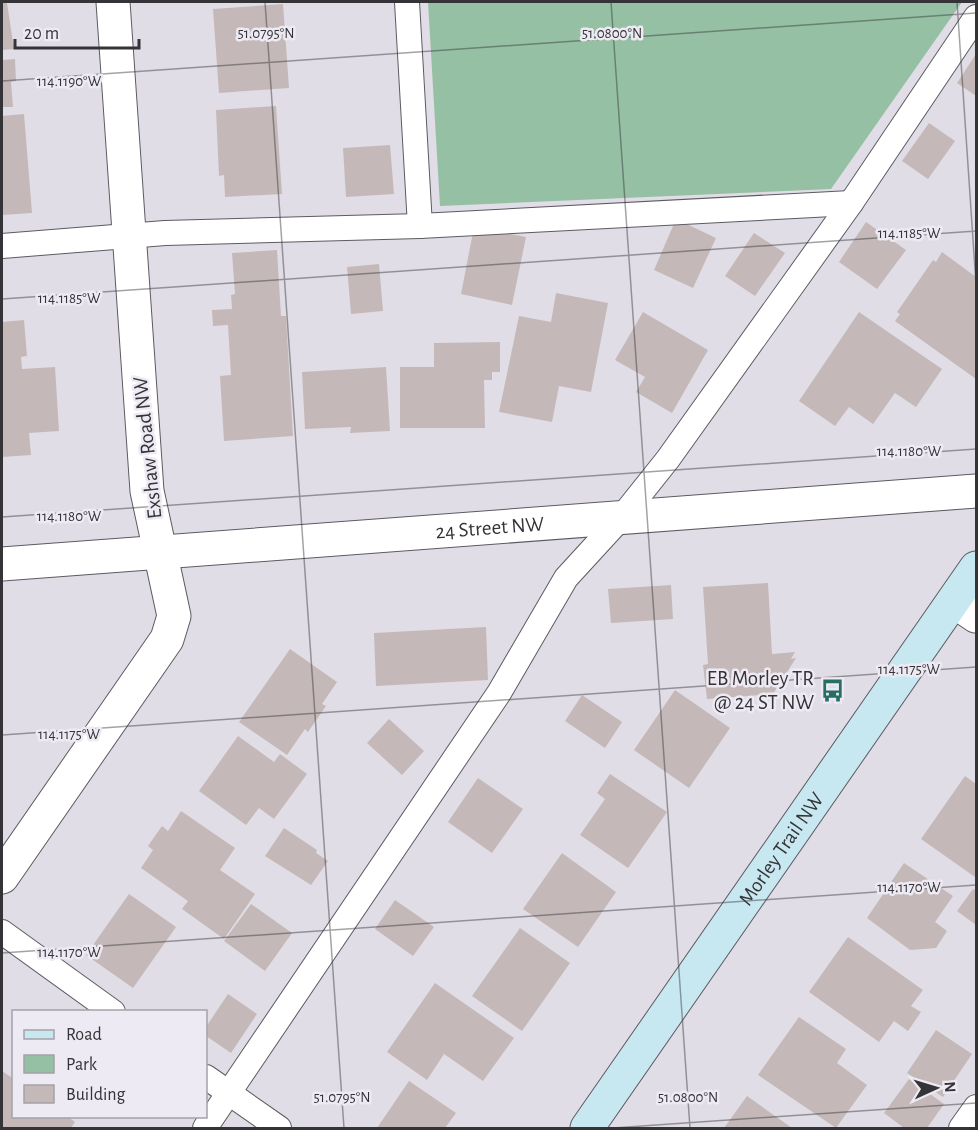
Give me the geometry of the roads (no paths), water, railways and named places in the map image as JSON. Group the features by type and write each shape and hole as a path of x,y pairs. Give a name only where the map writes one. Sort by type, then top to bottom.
{"street":[{"name":"Exshaw Road NW","path":"2,877 167,639 174,616 147,491 113,2"},
{"name":"24 Street NW","path":"2,564 976,491"},
{"name":"Morley Trail NW","path":"587,1128 965,609 976,568"}],"lane":[{"path":"407,2 420,226"},
{"path":"205,1128 499,693 566,578 621,518 668,459 851,203 976,17"},
{"path":"2,246 165,233 420,226 851,203"},
{"path":"2,932 112,1010"},
{"path":"207,1078 279,1128"},
{"path":"961,1128 976,1107"}],"place":[{"name":"EB Morley TR @ 24 ST NW","path":"832,690"}]}
